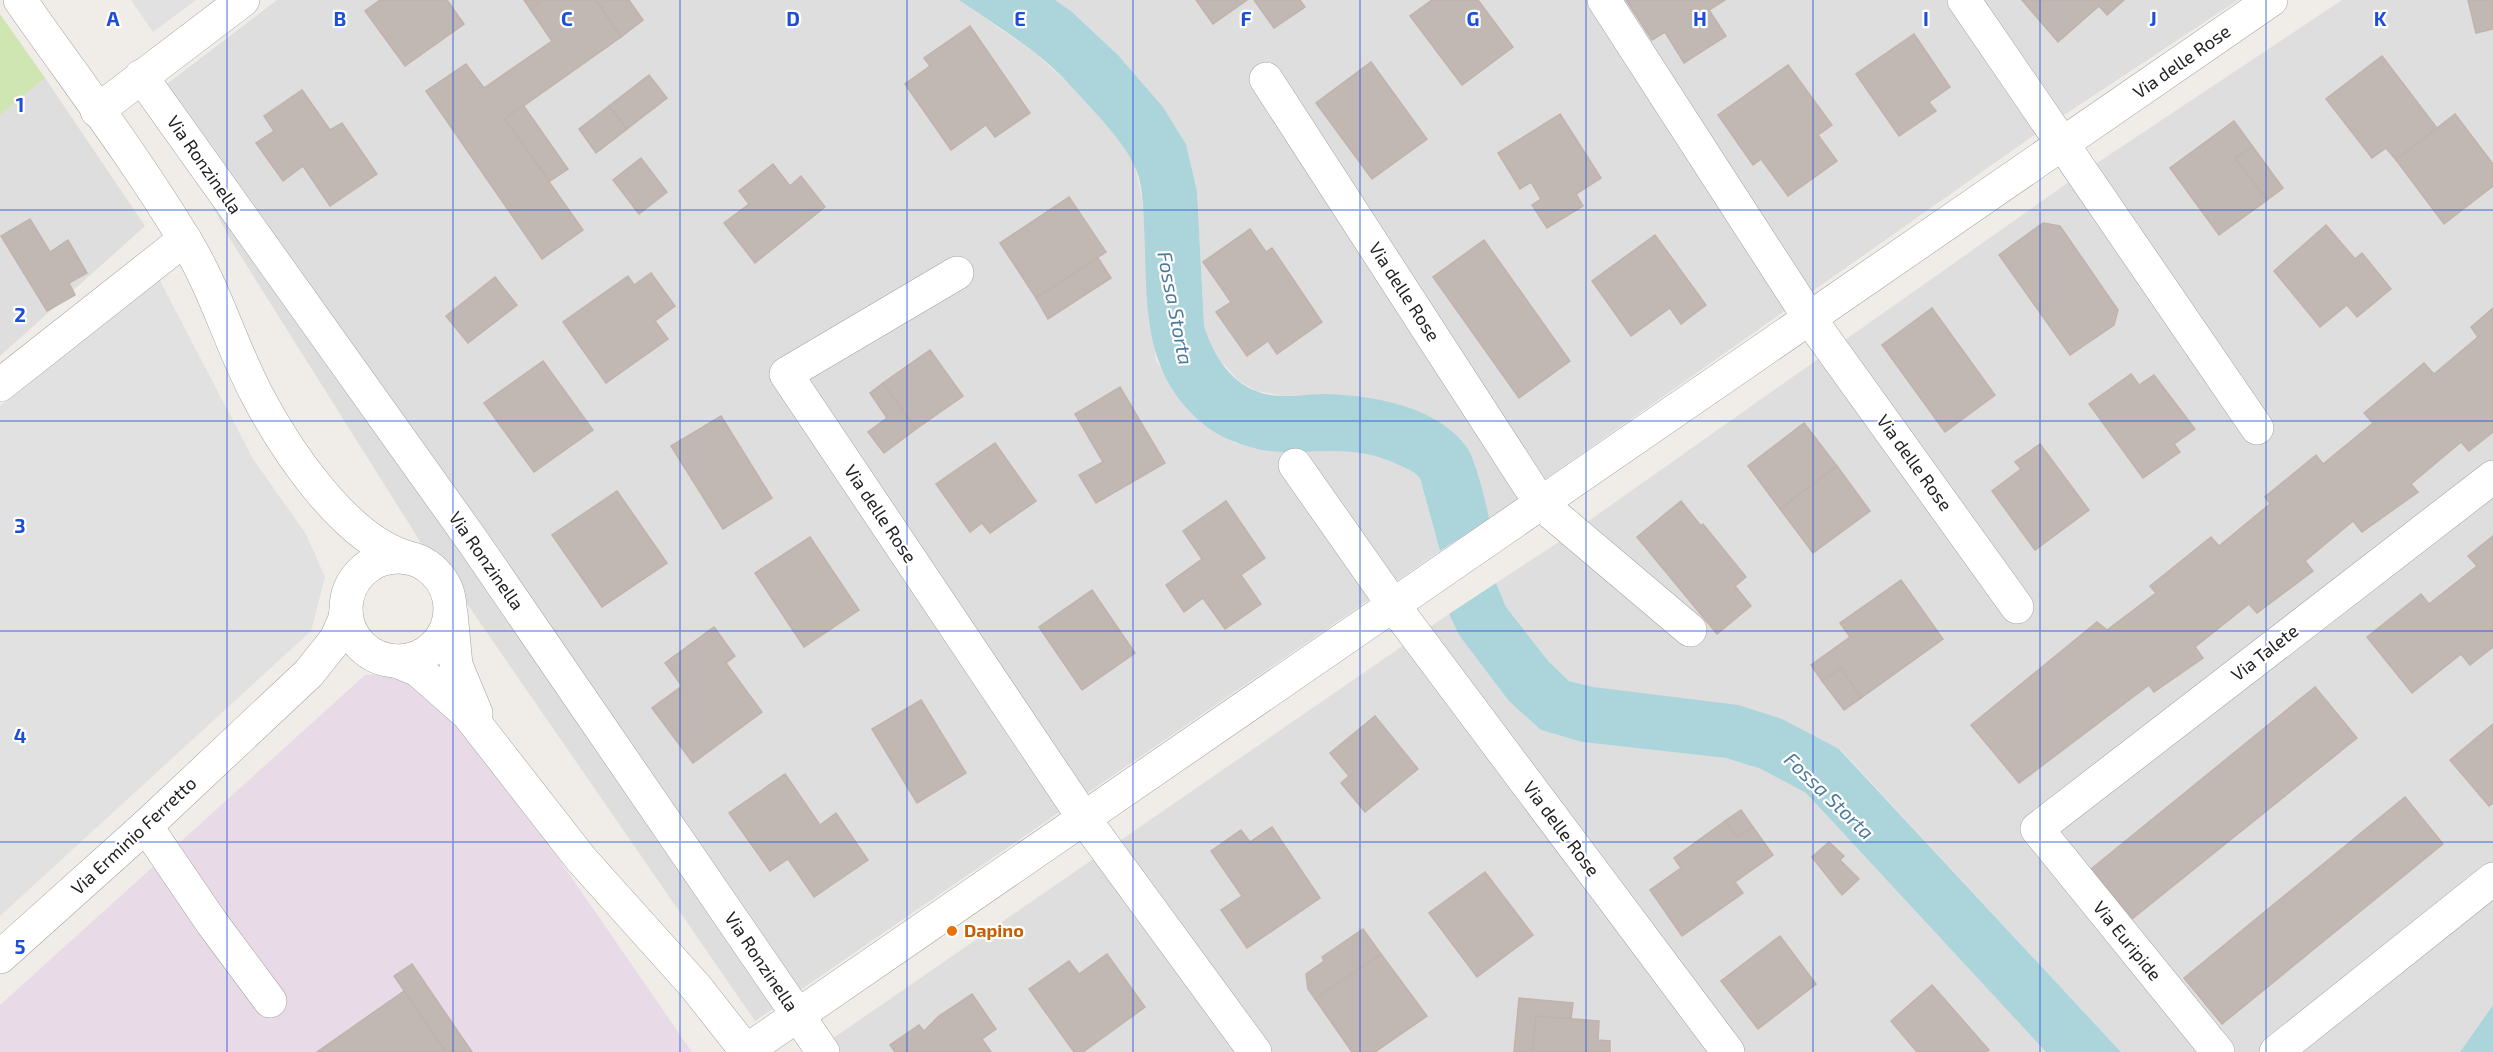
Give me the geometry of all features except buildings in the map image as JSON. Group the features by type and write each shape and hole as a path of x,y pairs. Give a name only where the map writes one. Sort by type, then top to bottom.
{"street":[{"path":"20,0 185,239 207,279 255,392 304,469 343,543 351,570 348,626 355,639 363,648 418,670 468,714 581,860 695,986 746,1052"},
{"path":"98,111 243,0"},
{"name":"Via delle Rose","path":"1604,0 1810,319 2017,608"},
{"path":"1964,0 2257,428"},
{"name":"Via delle Rose","path":"746,1052 2271,0"},
{"name":"Via Ronzinella","path":"141,76 474,543 823,1052"},
{"name":"Via delle Rose","path":"1266,79 1541,504 1690,630"},
{"path":"0,385 185,239"},
{"name":"Via delle Rose","path":"957,273 786,374 1084,820 1255,1052"},
{"name":"Via delle Rose","path":"1295,465 1394,606 1728,1052"},
{"path":"304,469 341,514 367,538 395,554 427,565 440,577 448,591 456,665 465,691 490,742"},
{"name":"Via Talete","path":"2037,829 2493,477"},
{"path":"348,599 356,576 370,564 391,556 406,557"},
{"name":"Via Erminio Ferretto","path":"0,957 146,826 319,663 342,628 348,599"},
{"path":"389,660 420,657 434,647 447,628 450,610"},
{"name":"Via Erminio Ferretto","path":"266,713 317,676 341,663 364,656 389,660"},
{"path":"146,826 270,1001"},
{"name":"Via Euripide","path":"2037,829 2218,1052"},
{"path":"2276,1052 2493,879"}],"shaded area":[{"path":"131,0 196,0 153,32"},
{"path":"277,0 959,0 1035,53 1079,93 1119,140 1135,165 1142,199 1156,360 1174,391 1202,423 1235,443 1279,452 1322,449 1354,451 1385,458 1416,473 1420,478 1440,551 755,1021 452,582 433,562 230,239 204,190 146,100"},
{"path":"1055,0 2238,0 2043,129 1489,519 1469,451 1449,428 1322,394 1284,396 1256,391 1239,381 1218,358 1208,340 1204,325 1197,191 1186,144 1163,107 1118,55 1071,11"},
{"path":"2342,0 2493,0 2493,1005 2460,1052 2121,1052 1841,750 1569,681 1549,662 1506,607 1496,583 1553,546 2076,177"},
{"path":"45,78 145,226 0,356 0,115"},
{"path":"157,275 253,459 306,534 325,577 311,631 0,916 0,406"},
{"path":"1449,614 1459,635 1541,730 1582,742 1726,758 1761,769 1806,793 2046,1052 813,1052"},
{"path":"429,671 692,1052 0,1052 0,1005 365,675"}],"green space":[{"path":"0,14 45,78 0,115"}],"water":[{"name":"Fossa Storta","path":"959,0 1055,0 1071,11 1118,55 1163,107 1186,144 1197,191 1204,325 1216,355 1237,380 1264,394 1343,395 1383,401 1422,413 1440,422 1468,449 1489,519 1440,551 1420,478 1409,470 1386,459 1357,452 1281,452 1260,449 1219,435 1202,423 1182,402 1167,380 1157,356 1147,306 1142,194 1139,178 1130,157 1101,119 1052,67 1025,45"},
{"name":"Fossa Storta","path":"1496,583 1506,607 1549,662 1569,681 1593,687 1738,705 1782,719 1839,749 2121,1052 2046,1052 1806,793 1761,769 1726,758 1582,742 1541,730 1509,701 1459,635 1449,614"},
{"path":"2493,1005 2493,1052 2460,1052"}],"place":[{"name":"Dapino","path":"952,931"}]}
